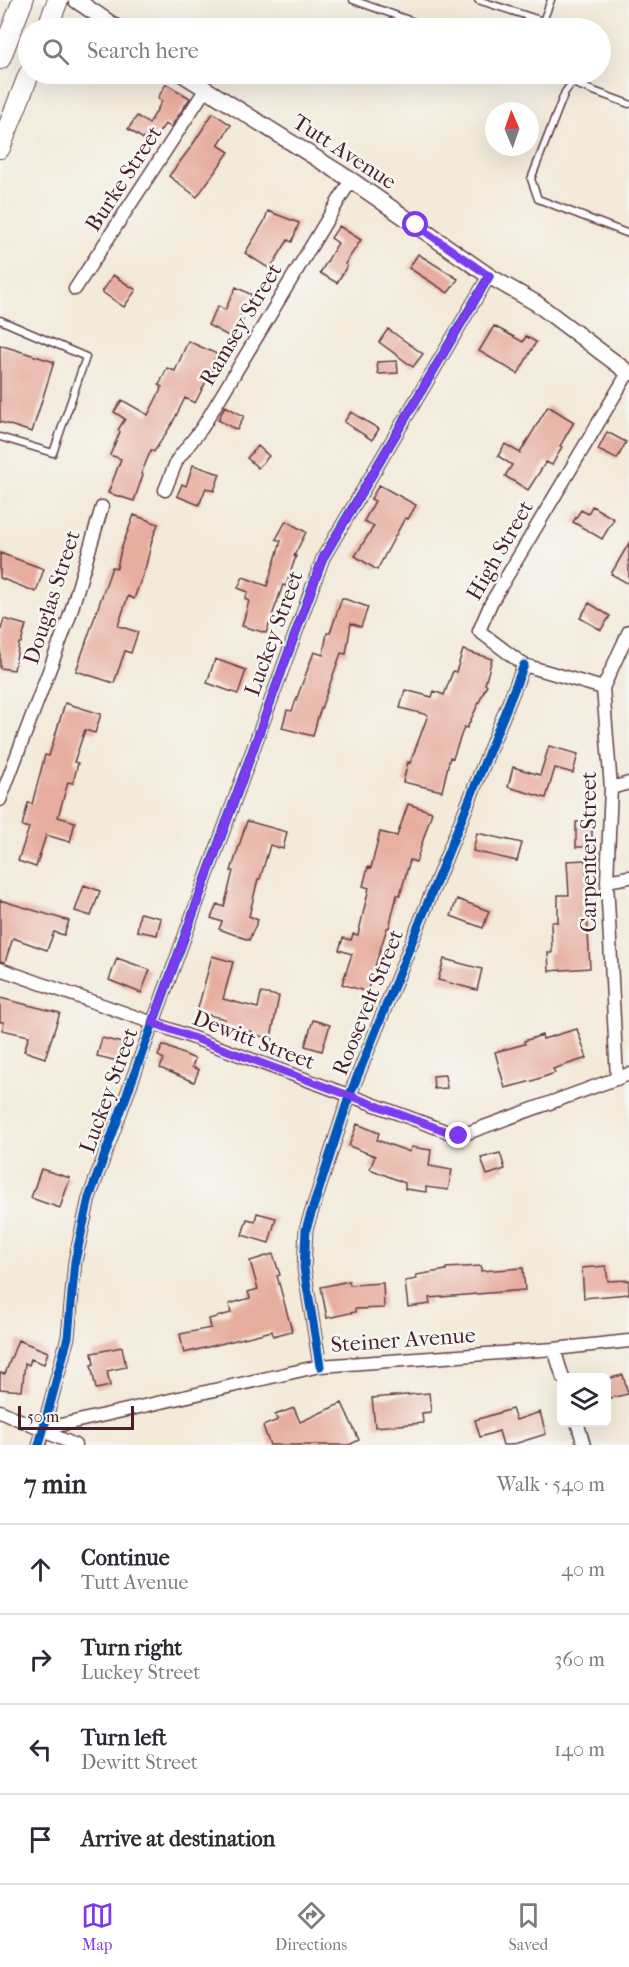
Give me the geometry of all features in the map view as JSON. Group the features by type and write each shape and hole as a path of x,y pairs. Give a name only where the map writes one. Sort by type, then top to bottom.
{"main road":[{"path":"0,59 23,0"},
{"path":"51,18 58,0"},
{"path":"0,148 25,84"}],"street":[{"path":"76,0 102,18"},
{"name":"Tutt Avenue","path":"196,84 351,180 489,276 536,303 628,373"},
{"name":"Burke Street","path":"75,289 205,90"},
{"name":"Ramsey Street","path":"165,490 177,460 202,428 351,180"},
{"name":"Luckey Street","path":"39,1445 68,1337 75,1261 89,1198 323,558 489,276"},
{"name":"High Street","path":"603,688 524,664 479,631 491,603 628,373"},
{"name":"Douglas Street","path":"0,800 69,618 102,507"},
{"name":"Carpenter Street","path":"623,1076 607,880 611,788 603,688 629,631"},
{"name":"Roosevelt Street","path":"320,1366 304,1268 306,1229 349,1097 524,664"},
{"path":"611,788 629,783"},
{"path":"607,880 629,877"},
{"name":"Dewitt Street","path":"0,969 459,1136 623,1076"},
{"name":"Steiner Avenue","path":"44,1429 320,1366 554,1349 629,1341"},
{"path":"554,1349 562,1373"},
{"path":"0,1411 75,1445"},
{"path":"579,1427 584,1445"}],"lane":[{"path":"353,0 403,18"},
{"path":"478,0 524,18"},
{"path":"545,18 551,0"},
{"path":"571,84 565,92 531,179 538,199 629,234"},
{"path":"575,84 629,104"},
{"path":"0,320 86,357 53,453 0,437"}],"building":[{"path":"166,84 190,98 171,127 165,124 151,144 128,129 137,116 149,124 162,101 158,98"},
{"path":"213,113 231,125 218,145 229,152 197,197 169,176"},
{"path":"268,211 299,223 292,242 288,240 270,269 245,253"},
{"path":"339,226 361,240 345,264 347,266 337,283 320,273 338,243 331,238"},
{"path":"418,254 458,279 448,293 409,268"},
{"path":"113,275 136,290 124,307 102,292"},
{"path":"236,287 252,295 239,318 243,320 232,338 208,325 218,306 225,310"},
{"path":"494,326 523,342 526,336 536,342 518,374 479,351"},
{"path":"388,329 423,354 413,367 379,342"},
{"path":"188,341 217,354 211,367 213,368 195,403 185,398 154,452 151,450 141,474 143,475 134,501 108,493 121,459 110,455 120,432 118,430 125,419 114,412 122,400 148,415 162,387 159,385 167,368 175,371"},
{"path":"0,345 54,362 32,432 0,422"},
{"path":"397,361 398,373 378,374 377,362"},
{"path":"225,406 244,416 237,430 218,420"},
{"path":"548,406 574,422 552,465 546,462 528,490 505,476 512,465 498,456 505,444 520,453"},
{"path":"351,412 379,429 372,440 344,422"},
{"path":"607,432 626,442 617,459 598,450"},
{"path":"258,446 269,456 258,468 247,458"},
{"path":"193,465 220,474 214,491 206,488 199,505 177,496 182,484 186,486"},
{"path":"379,485 416,505 408,519 405,518 377,570 355,556 374,526 364,521 375,501 371,499"},
{"path":"592,506 614,519 602,539 573,522 581,510 588,514"},
{"path":"134,515 158,524 134,599 128,596 118,626 138,632 131,653 125,651 114,683 76,671 112,567 117,568 121,549"},
{"path":"286,521 306,532 294,556 296,556 286,586 283,585 266,633 242,626 249,601 245,599 248,592 238,588 243,577 267,586 281,541 276,539"},
{"path":"629,543 629,584 611,574"},
{"path":"0,553 44,569 36,592 0,578"},
{"path":"342,598 368,607 361,627 351,623 346,654 341,653 313,736 282,728 287,710 292,711 314,652 323,655 327,633 330,633"},
{"path":"589,603 610,616 601,630 580,618"},
{"path":"4,619 26,625 21,643 19,643 14,670 0,668 0,633"},
{"path":"463,650 492,659 485,684 487,685 467,728 464,727 453,758 450,757 442,791 403,782 408,762 410,763 428,715 400,708 405,690 432,697 434,691 444,695 453,671 456,672"},
{"path":"215,659 246,670 238,694 207,683"},
{"path":"65,703 101,714 95,733 85,730 74,762 78,763 73,783 68,782 58,817 75,822 70,842 46,835 36,867 18,861 29,828 22,826 28,803 32,804 45,755 49,756"},
{"path":"549,746 578,754 573,773 555,768 546,798 508,787 513,767 540,775"},
{"path":"408,804 432,812 416,862 410,860 400,895 397,895 389,928 387,928 367,992 342,984 352,954 339,950 343,938 351,940 353,934 358,935 369,888 363,886 368,867 371,868 380,832 397,836"},
{"path":"247,821 287,832 283,849 270,845 260,879 258,879 249,916 258,920 249,940 219,929 222,922 211,918 217,904 224,907 233,871 231,871"},
{"path":"576,822 592,822 592,847 576,847"},
{"path":"477,833 522,843 517,861 473,851"},
{"path":"585,860 589,895 589,915 587,915 590,968 549,971 548,953 552,953 551,922 558,922 558,895 569,895 567,861"},
{"path":"84,885 100,891 91,916 75,911"},
{"path":"457,899 489,911 483,928 451,916"},
{"path":"0,900 69,921 64,935 54,932 47,950 13,938 5,962 0,961"},
{"path":"140,913 161,918 157,935 137,931"},
{"path":"212,956 233,962 223,999 258,1008 261,993 279,996 271,1038 253,1035 253,1032 223,1024 225,1019 197,1012"},
{"path":"117,958 150,970 141,993 109,980"},
{"path":"444,959 482,969 477,990 438,980"},
{"path":"0,998 60,1013 45,1058 24,1051 29,1036 2,1030 4,1022 0,1022"},
{"path":"313,1020 330,1025 322,1051 305,1046"},
{"path":"577,1029 587,1058 553,1069 555,1073 505,1088 495,1052 525,1044 524,1041 542,1035 543,1039"},
{"path":"102,1038 122,1043 118,1061 97,1056"},
{"path":"163,1045 195,1059 192,1067 199,1070 194,1082 160,1068 164,1059 158,1056"},
{"path":"445,1075 447,1088 434,1089 433,1076"},
{"path":"357,1124 379,1133 377,1140 410,1152 411,1147 431,1150 429,1166 452,1170 448,1190 426,1187 426,1192 405,1189 405,1183 370,1169 375,1156 349,1146"},
{"path":"500,1153 505,1169 487,1175 481,1158"},
{"path":"41,1169 70,1178 60,1208 31,1198"},
{"path":"257,1213 276,1218 269,1243 242,1235 247,1219 255,1221"},
{"path":"273,1254 292,1331 273,1336 272,1331 184,1353 180,1334 211,1328 209,1319 231,1313 229,1304 250,1298 248,1292 258,1289 250,1261"},
{"path":"481,1266 481,1271 523,1268 525,1290 429,1298 430,1304 408,1307 405,1281 417,1279 416,1275 446,1270 446,1268"},
{"path":"606,1266 608,1281 629,1280 629,1294 584,1298 582,1268"},
{"path":"349,1281 350,1285 383,1283 384,1308 355,1309 355,1312 327,1318 321,1287"},
{"path":"18,1340 48,1352 44,1364 31,1359 29,1365 25,1363 22,1391 0,1389 0,1373 5,1374"},
{"path":"122,1347 126,1367 107,1371 110,1386 96,1389 91,1365 94,1364 92,1353"},
{"path":"623,1375 628,1394 611,1398 611,1378"},
{"path":"429,1393 431,1412 422,1413 423,1423 375,1427 372,1398"},
{"path":"342,1403 359,1440 349,1445 270,1445 263,1426 278,1420 275,1415 294,1408 300,1422"},
{"path":"512,1409 516,1420 540,1412 546,1434 511,1445 503,1445 499,1431 480,1437 475,1420"}],"cycle path":[{"path":"39,1445 68,1337 75,1261 89,1198 323,558 489,276"},
{"path":"320,1366 304,1268 306,1229 349,1097 524,665"}],"route":[{"path":"416,225 489,276 323,558 153,1023 459,1136"}]}
